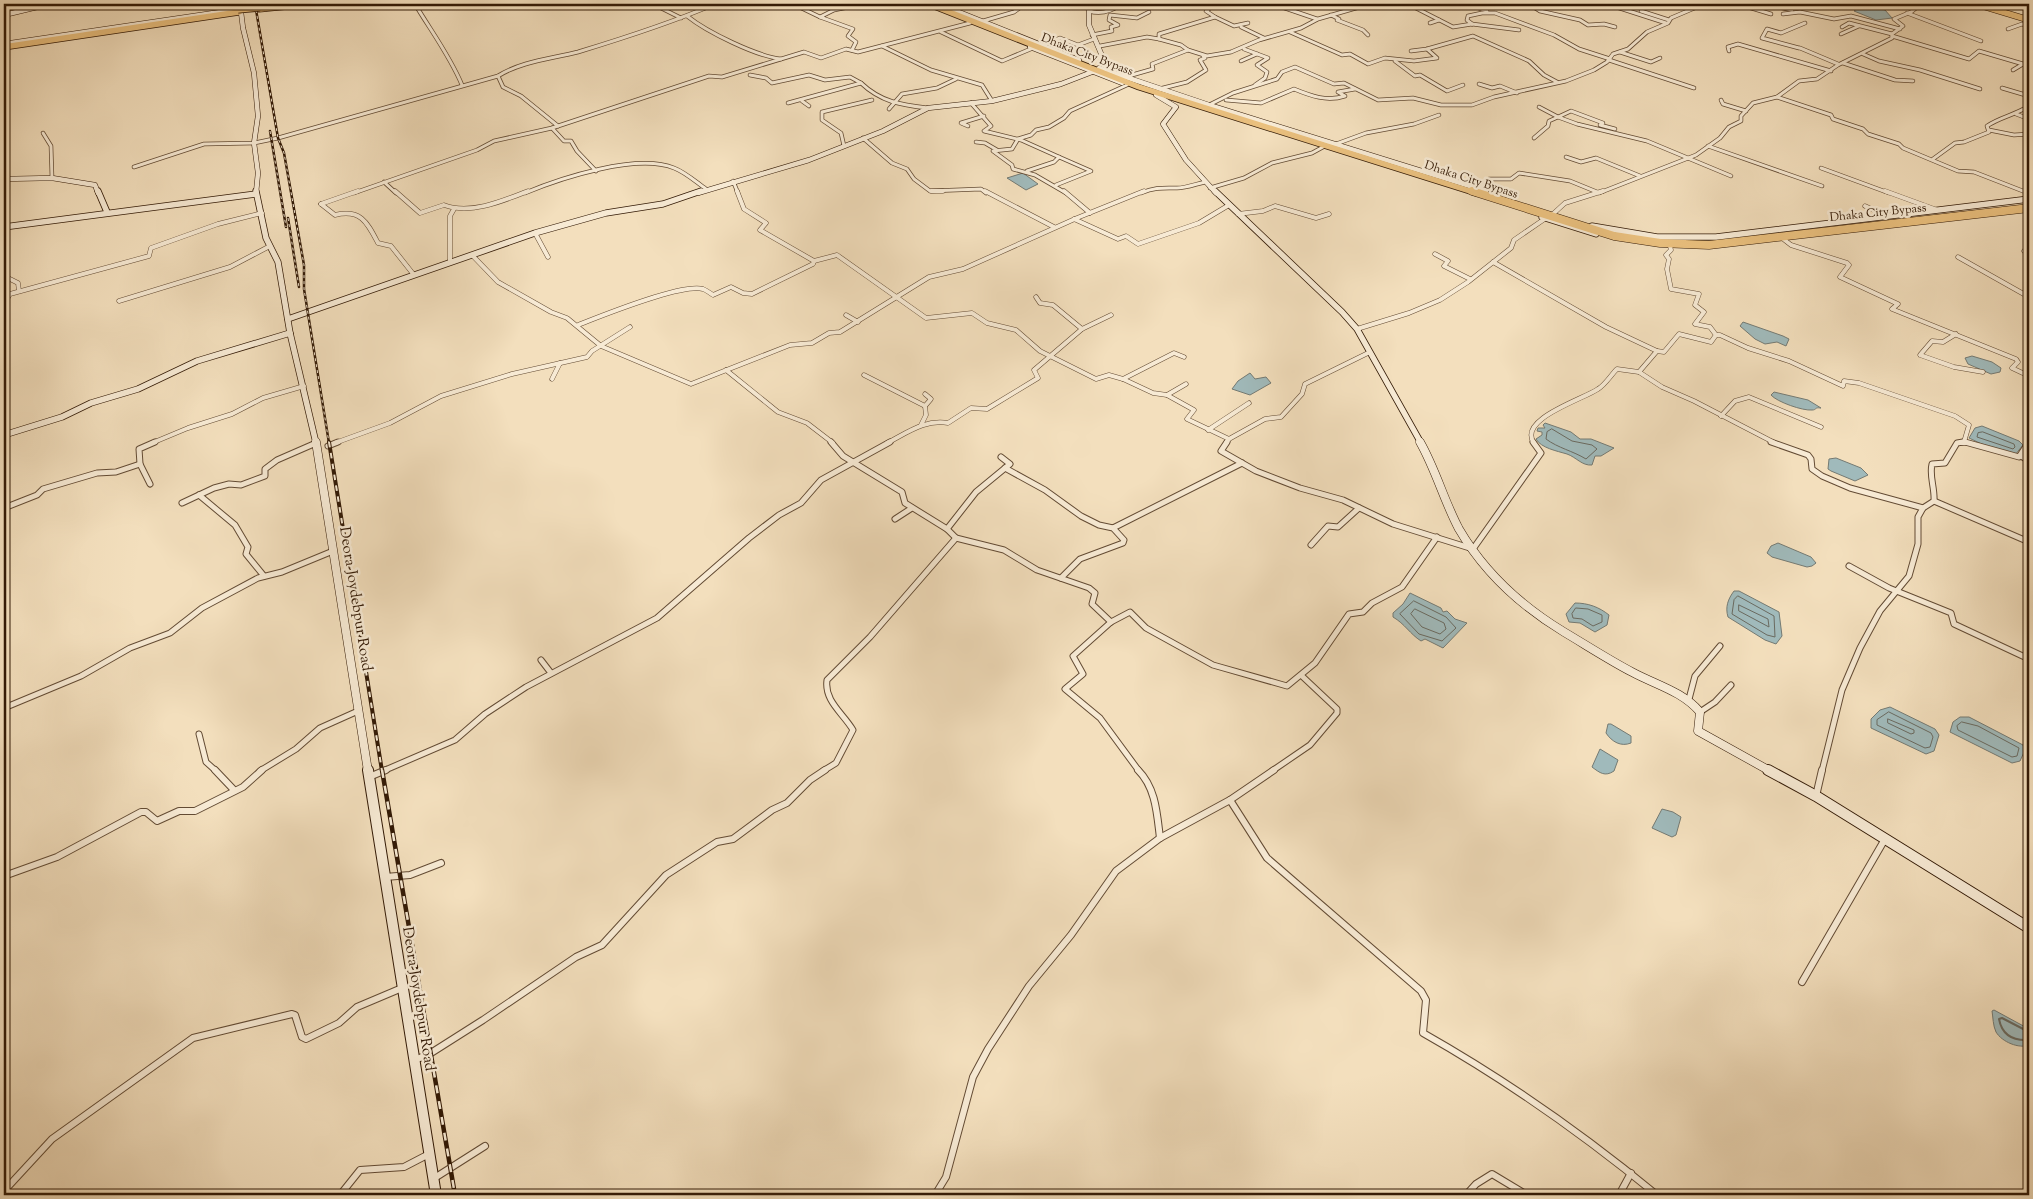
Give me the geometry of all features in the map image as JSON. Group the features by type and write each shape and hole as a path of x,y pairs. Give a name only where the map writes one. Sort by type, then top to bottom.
{"highway":[{"path":"260,8 295,4"},
{"path":"4,46 240,9 308,4"},
{"name":"Dhaka City Bypass","path":"929,4 1147,90 1586,229 1623,238 1669,244 1709,245 2029,209"},
{"name":"Dhaka City Bypass","path":"934,4 1122,78 1588,227 1642,239 1685,242 1718,241 1844,222 2029,203"},
{"path":"1976,4 2029,19"},
{"path":"1987,4 2029,19"}],"main road":[{"path":"4,15 33,6 50,4"},
{"path":"240,9 289,4"},
{"path":"240,9 319,4"},
{"path":"925,4 1127,85 1209,105 1553,214 1616,232 1682,240 1716,239 1885,215 2029,199"},
{"path":"939,4 1157,92 1323,147 1614,238 1670,246 1711,247 1932,223 2029,209"},
{"path":"1085,4 1089,10 1088,18 1093,37 1100,46 1108,70 1106,71"},
{"name":"Deora-Joydebpur Road","path":"240,9 254,73 258,116 254,143 258,173 256,194 270,246 278,262 290,333 316,443 436,1195"},
{"path":"288,319 535,233 606,213 663,204 732,181 809,160 883,131 928,108 992,101 1061,84 1092,72"},
{"path":"1157,92 1176,108 1163,124 1186,160 1208,185 1310,280 1357,329 1423,446 1459,528 1473,550 1503,587 1562,630 1632,672 1689,698 1700,712 1698,731 1816,796 2029,928"},
{"path":"4,179 52,178 96,185 107,212"},
{"path":"4,227 256,194"},
{"path":"4,435 62,417 91,403 138,389 196,361 290,333"}],"street":[{"path":"415,4 434,39 453,64 462,85"},
{"path":"653,4 682,18"},
{"path":"134,167 168,154 204,144 254,143 318,128 498,76 511,68 577,52 682,18 715,4"},
{"path":"793,4 820,17 853,29 848,36 856,42 852,50"},
{"path":"820,17 834,10 862,4"},
{"path":"983,21 1014,12 1025,4"},
{"path":"1089,10 1098,14 1115,9 1122,4"},
{"path":"1215,17 1206,11 1216,4"},
{"path":"1273,4 1293,9 1318,19"},
{"path":"1100,46 1147,37 1181,45 1188,50 1203,55 1243,48 1259,40 1290,32 1318,19 1370,4"},
{"path":"1408,4 1453,27 1472,24 1519,30"},
{"path":"1467,4 1554,35 1579,49 1694,88"},
{"path":"1529,4 1540,11 1580,20 1588,25 1604,24 1615,27"},
{"path":"1607,4 1667,23"},
{"path":"1209,105 1233,93 1277,79 1282,72 1295,67 1334,84 1344,83 1376,99 1392,102 1414,98 1446,106 1472,106 1494,97 1518,94 1594,70 1613,54 1628,49 1647,32 1704,4"},
{"path":"1738,4 1770,14"},
{"path":"1553,214 1565,203 1597,192 1617,188 1640,176 1688,158 1720,138 1730,127 1741,121 1741,116 1753,103 1777,97 1799,81 1817,79 1840,63 1863,54 1903,26 1894,19 1907,14 1921,4"},
{"path":"1774,6 1859,26 1969,59 1979,50 2029,66"},
{"path":"1783,14 1792,10"},
{"path":"1472,24 1467,20 1468,16 1488,11"},
{"path":"1641,11 1670,20"},
{"path":"1043,45 1060,38 1078,45 1112,30 1110,27 1118,25 1110,20 1110,15 1137,18 1149,12"},
{"path":"1907,14 1981,41"},
{"path":"1330,15 1339,19 1337,20 1363,30 1368,35"},
{"path":"687,16 698,24 766,57 782,59"},
{"path":"1159,39 1159,34 1170,29 1219,16 1234,26 1241,27 1264,38"},
{"path":"1836,22 1850,16 1900,29"},
{"path":"1430,23 1439,20"},
{"path":"414,275 391,246 378,243 364,218 347,212 336,215 321,204 477,150 494,141 552,128 709,76 722,77 804,52 820,58 846,48 858,52 928,33 941,32 954,25 970,23"},
{"path":"1241,27 1248,23"},
{"path":"1799,48 1762,38 1767,29 1780,33 1806,23"},
{"path":"1842,27 1846,24"},
{"path":"2008,29 2022,24 2029,26"},
{"path":"1841,34 1859,26"},
{"path":"941,32 1002,61 1034,48"},
{"path":"1290,32 1342,55 1350,54 1368,64 1389,58 1415,76 1420,75 1447,92 1463,85"},
{"path":"1411,51 1427,49 1473,36 1529,61 1542,70 1544,76 1557,82"},
{"path":"1784,42 1840,63 1895,80 1913,81"},
{"path":"1729,51 1728,47 1738,44 1830,71"},
{"path":"882,46 906,61 956,79 982,85 992,101"},
{"path":"1243,48 1268,58 1257,65 1266,72 1265,78 1252,88"},
{"path":"1395,61 1414,62 1437,58 1427,49"},
{"path":"1122,78 1153,69 1152,64 1188,50"},
{"path":"1620,52 1651,62 1660,58"},
{"path":"1241,61 1257,54"},
{"path":"1863,54 1878,61 1920,70 1980,89"},
{"path":"1157,92 1187,82 1206,70 1200,60 1205,58 1203,55"},
{"path":"2013,70 2023,64"},
{"path":"750,75 766,78 772,83 809,75 824,80 850,77 879,96 883,101 891,104 928,108"},
{"path":"498,76 503,88 521,96 558,126"},
{"path":"889,108 902,94 931,91 946,86 956,79"},
{"path":"788,103 802,101 861,83"},
{"path":"1479,84 1492,88 1500,86 1518,94"},
{"path":"976,142 985,143 997,150 1012,149 1018,139 1031,136 1036,130 1049,127 1064,118 1070,111 1089,104 1101,96 1127,85"},
{"path":"2002,88 2029,96"},
{"path":"1223,99 1261,103 1294,89 1327,100 1338,100 1346,96 1338,92 1358,90"},
{"path":"1777,97 1831,115 1833,119 1863,129 1868,134 1900,144 1903,148 1958,171 1974,172 2029,193"},
{"path":"844,146 841,133 822,120 822,112 872,100"},
{"path":"1721,100 1723,104 1746,111"},
{"path":"802,101 809,106"},
{"path":"971,102 991,126 984,130 1018,139 1091,171 1077,178 1062,180 1056,184"},
{"path":"1933,160 1955,143 1989,132 1987,126 1997,119 2016,114 2029,106"},
{"path":"1540,107 1558,117 1588,128 1608,130 1636,138 1731,176"},
{"path":"1534,138 1548,126 1548,121 1566,115 1571,111 1603,123 1600,125 1607,128 1615,129"},
{"path":"2016,114 2029,119"},
{"path":"1336,144 1369,132 1405,127 1431,120 1439,115"},
{"path":"968,126 961,123 984,116"},
{"path":"552,128 564,141 571,142 596,171"},
{"path":"1989,130 2014,135 2029,134"},
{"path":"43,133 51,146 52,178"},
{"path":"863,138 892,163 907,169 909,174 922,183 926,190 933,192 982,189 996,199 1017,207 1054,227"},
{"path":"1708,146 1822,186"},
{"path":"472,255 498,282 578,325 601,346 690,384 790,345 812,343 858,322 929,277 972,266 982,259 1054,227 1150,189 1169,186 1177,188 1208,185 1244,178 1272,163 1312,153 1323,147"},
{"path":"997,150 993,151 1012,165 1013,169 1027,171 1056,184 1076,198 1090,213"},
{"path":"1027,171 1054,162 1058,157"},
{"path":"1566,157 1581,162 1596,158 1640,176"},
{"path":"384,182 394,188 419,213 444,205 454,209 495,204 548,184 629,163 649,163 674,168 706,189"},
{"path":"1821,168 1937,210"},
{"path":"1474,188 1486,184 1489,179 1510,179 1519,173 1545,176 1582,185 1597,192"},
{"path":"732,181 744,208 766,223 760,230 814,261"},
{"path":"1074,219 1087,228 1103,231 1118,240 1126,236 1138,244 1198,223 1222,211 1220,209 1229,205"},
{"path":"1238,214 1263,211 1275,206 1316,218 1329,214"},
{"path":"1865,206 1885,215"},
{"path":"450,262 450,216 454,209"},
{"path":"4,304 8,295 19,291 150,256 151,248 223,222 262,213"},
{"path":"1357,329 1386,319 1398,318 1439,300 1493,262 1511,248 1514,240 1546,218"},
{"path":"535,233 548,257"},
{"path":"1782,238 1791,245 1847,263 1849,265 1840,277 1898,304 1892,309 2016,359 2018,362 2012,368 2029,376"},
{"path":"119,301 232,266 244,257 270,246"},
{"path":"1670,246 1671,250 1666,255 1669,259 1666,269 1671,289 1700,294 1695,305 1704,312 1695,324 1710,327 1716,336 1789,361 1843,386 1844,381 1859,383 1955,416 1969,425 1964,442"},
{"path":"2024,251 2029,255"},
{"path":"578,325 636,303 690,289 702,288 713,295 731,287 743,293 754,293 812,265 814,261 837,254 895,298 926,318 971,313 987,323 1016,330 1039,351 1096,379 1109,375 1123,379 1152,393 1167,395 1194,410 1186,418 1228,439"},
{"path":"1435,254 1448,261 1444,266 1470,279"},
{"path":"1958,258 2029,297"},
{"path":"1493,262 1606,327 1657,351 1664,352 1679,334 1711,342 1716,336"},
{"path":"4,276 18,284 19,291"},
{"path":"1036,297 1040,304 1053,305 1082,329"},
{"path":"846,315 858,322"},
{"path":"369,778 433,752 455,740 485,714 551,673 657,618 749,538 801,503 821,480 921,425 936,421 948,423 971,408 987,409 1038,378 1034,370 1082,329 1111,315"},
{"path":"328,446 390,423 441,396 512,374 587,357 630,327"},
{"path":"1956,334 1943,342 1932,341 1920,355 1954,367 1983,372"},
{"path":"1639,372 1657,351"},
{"path":"1370,352 1305,384 1302,394 1281,417 1266,419 1228,439 1222,451 1242,464 1300,488 1343,500 1393,524 1473,550 1541,453 1531,439 1531,430 1537,422 1598,389 1617,369 1639,372 1662,388 1684,396 1765,440 1808,455 1811,459 1812,469 1821,475 1878,496 1922,508"},
{"path":"1123,379 1174,353 1184,357"},
{"path":"552,379 560,363"},
{"path":"726,370 778,412 807,423 853,463 902,492 904,502 947,529 956,538 1004,550 1037,570 1092,590 1094,593 1092,604 1111,622"},
{"path":"864,376 925,406"},
{"path":"1167,395 1186,384"},
{"path":"150,484 140,464 139,450 141,448 188,428 232,414 260,399 304,386"},
{"path":"921,425 926,416 925,406 931,399 925,394"},
{"path":"1721,416 1735,401 1748,397 1821,427"},
{"path":"1208,430 1249,403"},
{"path":"1934,501 1935,487 1931,480 1930,468 1932,464 1945,463 1957,443 1964,442 1995,452 2022,456 2029,461"},
{"path":"2022,456 2029,442"},
{"path":"182,503 214,488 229,484 241,485 265,476 265,469 277,460 316,443"},
{"path":"947,529 976,492 1010,462 1001,457"},
{"path":"4,508 35,496 43,489 97,473 116,472 140,464"},
{"path":"1113,528 1165,500 1242,464"},
{"path":"1005,468 1045,490 1081,516 1099,525 1113,528 1124,540 1123,544 1075,560 1061,578"},
{"path":"199,495 234,525 248,547 246,554 264,576"},
{"path":"1816,796 1842,690 1860,648 1880,611 1909,576 1918,544 1918,517 1922,508 1934,501"},
{"path":"1934,501 2029,542"},
{"path":"895,519 912,508"},
{"path":"1311,545 1328,526 1338,526 1359,508"},
{"path":"1160,838 1154,796 1145,777 1135,767 1100,718 1064,689 1083,672 1073,656 1111,622 1127,613 1133,613 1146,628 1221,668 1284,687 1303,678 1328,648 1348,614 1363,612 1372,603 1402,587 1437,537"},
{"path":"414,1060 431,1053 483,1020 576,957 602,945 666,875 717,842 733,839 772,810 786,803 810,780 836,763 853,730 828,696 824,686 826,680 870,637 956,538"},
{"path":"4,708 81,676 130,648 170,633 202,608 264,576 282,572 333,550"},
{"path":"1849,566 1858,573 1897,591 1951,613 1954,624 2029,659"},
{"path":"1689,698 1689,692 1695,675 1704,662 1720,646"},
{"path":"541,660 551,673"},
{"path":"935,1195 946,1178 973,1077 988,1049 1029,986 1071,935 1116,871 1160,838 1230,800 1310,746 1337,713 1337,709 1303,678"},
{"path":"1700,712 1715,702 1731,685"},
{"path":"4,876 20,872 70,850 141,812 146,812 155,820 160,820 179,811 195,811 248,783 270,764 294,751 320,728 358,711"},
{"path":"199,734 206,762 214,767 234,790"},
{"path":"1230,800 1267,858 1421,991 1426,1000 1423,1033 1472,1060 1598,1147 1657,1195"},
{"path":"1802,982 1885,840"},
{"path":"385,877 410,874 442,863"},
{"path":"4,1191 52,1139 122,1087 197,1036 292,1014 295,1015 302,1037 306,1039 339,1022 357,1007 402,988"},
{"path":"433,1179 485,1146"},
{"path":"340,1195 360,1170 404,1167 429,1154"},
{"path":"1619,1195 1631,1173"},
{"path":"1466,1195 1476,1184 1492,1174 1527,1195"}],"water":[{"path":"1864,4 1885,10 1892,18 1876,20 1854,11"},
{"path":"1023,173 1038,184 1026,190 1007,178"},
{"path":"1743,322 1789,339 1786,346 1777,342 1765,344 1755,339 1740,326"},
{"path":"1972,356 1992,362 2001,368 2000,372 1991,374 1968,364 1965,358"},
{"path":"1250,373 1255,379 1266,377 1271,383 1250,395 1232,389 1238,381"},
{"path":"1774,392 1808,400 1821,408 1808,410 1790,406 1774,398 1771,395"},
{"path":"1545,423 1571,432 1580,439 1591,439 1614,448 1601,456 1595,456 1592,465 1585,464 1570,455 1550,449 1538,442 1536,439 1542,435 1542,432 1537,431 1538,428 1545,428 1543,425"},
{"path":"1982,426 2019,441 2023,445 2015,455 1986,446 1969,438 1975,428"},
{"path":"1836,458 1861,468 1868,475 1855,481 1831,471 1828,469 1829,459"},
{"path":"1778,543 1811,557 1816,563 1807,567 1772,557 1767,553 1771,546"},
{"path":"1734,591 1739,591 1779,612 1782,636 1776,644 1765,640 1728,617 1728,603"},
{"path":"1410,593 1441,608 1443,612 1447,611 1455,619 1467,623 1443,648 1425,639 1421,641 1393,617 1393,613 1403,604"},
{"path":"1575,603 1589,605 1605,612 1609,615 1607,625 1595,632 1580,623 1569,622 1566,614"},
{"path":"1890,707 1935,729 1939,735 1934,751 1926,754 1871,728 1871,719 1880,710"},
{"path":"1960,717 1969,717 2023,745 2025,750 2020,761 2012,763 1950,732 1953,722"},
{"path":"1608,724 1631,736 1631,743 1620,744 1611,739 1606,733"},
{"path":"1600,749 1618,760 1614,771 1611,773 1603,774 1592,767"},
{"path":"1662,809 1673,812 1681,817 1676,835 1672,837 1652,828"},
{"path":"1994,1010 2029,1029 2029,1045 2020,1046 2006,1042 1999,1036 1994,1024 1992,1011"}],"railway":[{"path":"255,4 278,138 284,153 304,265 304,289 329,443"},
{"path":"270,131 286,227"},
{"path":"288,218 299,287"},
{"path":"329,442 382,771"},
{"path":"382,770 455,1195"}]}
